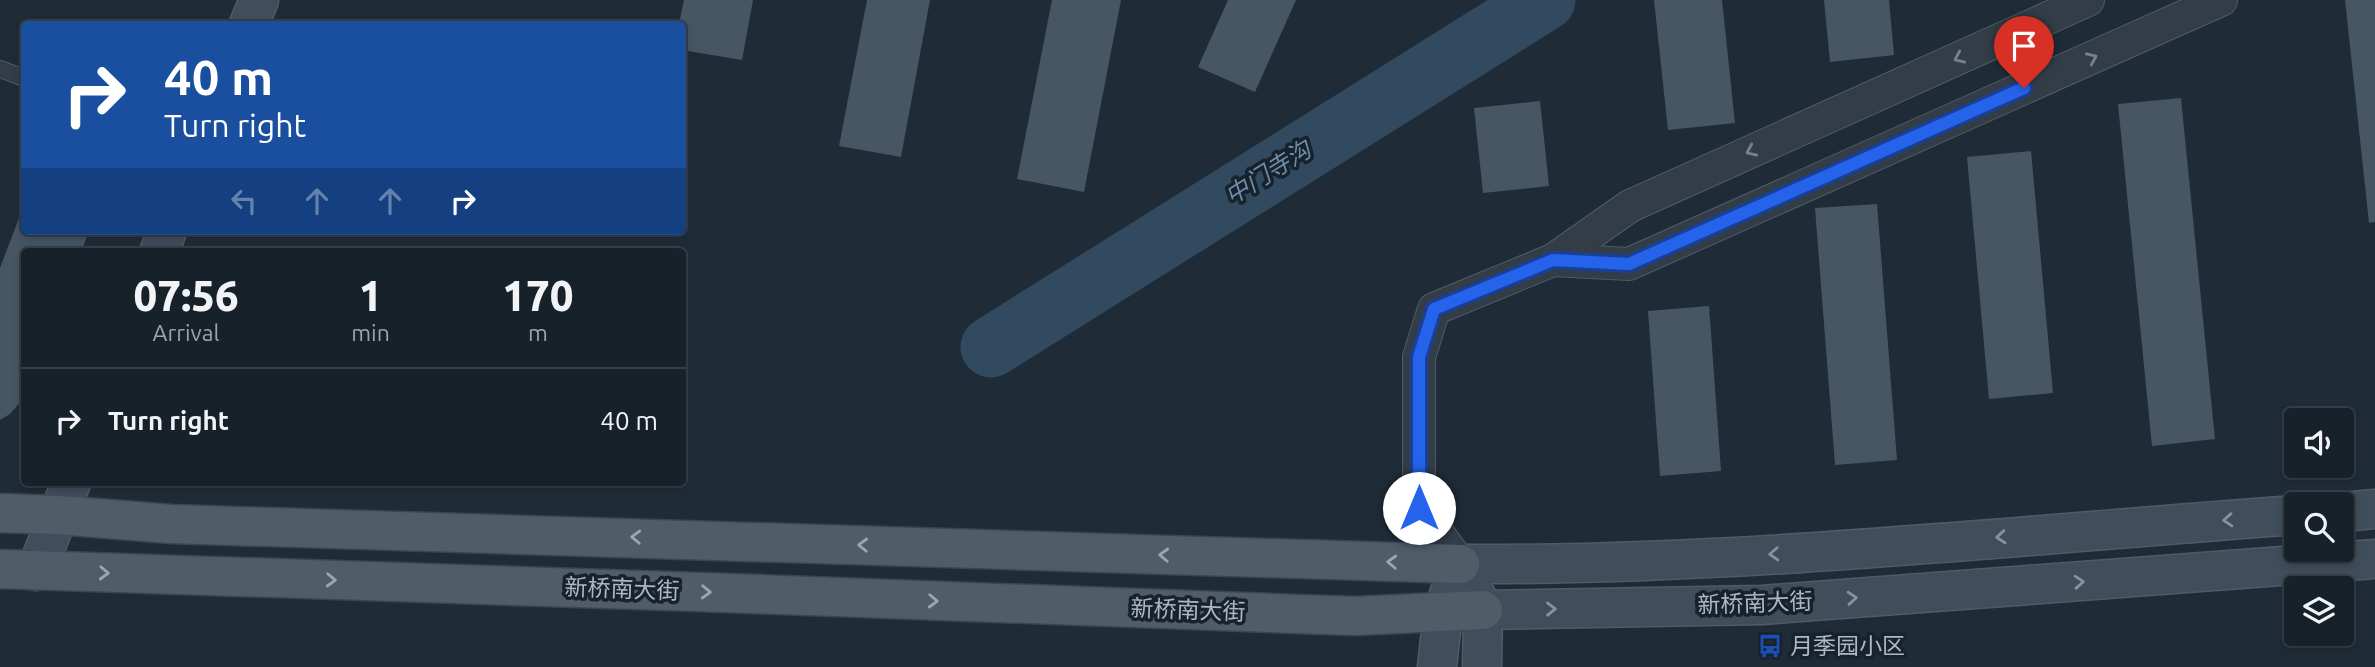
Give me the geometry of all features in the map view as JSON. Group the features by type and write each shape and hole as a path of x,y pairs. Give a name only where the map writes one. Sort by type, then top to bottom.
{"main road":[{"path":"250,21 259,0"},
{"path":"18,570 65,499"},
{"name":"新桥南大街","path":"0,513 65,499 171,524 1559,565 1809,552 2284,516"},
{"path":"2354,511 2375,509"},
{"name":"新桥南大街","path":"18,570 685,591 1355,617 1483,610 1762,605 2375,559"},
{"path":"1460,564 1483,610 1482,667"},
{"path":"1437,667 1443,612 1460,564"}],"street":[{"path":"1460,564 1419,508 1419,357 1434,309 1553,260 1630,206 2088,0"},
{"path":"1553,260 1629,264 2221,0"}],"lane":[{"path":"0,69 21,77"}],"building":[{"path":"684,0 753,0 742,60 686,51 686,21 680,21"},
{"path":"867,0 930,0 901,157 839,146"},
{"path":"1052,0 1121,0 1084,192 1017,179"},
{"path":"1228,0 1296,0 1255,92 1198,67"},
{"path":"1654,0 1722,0 1735,123 1668,130"},
{"path":"1824,0 1889,0 1894,55 1830,62"},
{"path":"2345,0 2375,0 2375,222 2369,223"},
{"path":"2181,98 2215,439 2152,446 2118,104"},
{"path":"1540,101 1549,186 1483,193 1474,108"},
{"path":"2031,151 2053,393 1989,399 1967,157"},
{"path":"1877,204 1897,460 1835,465 1815,208"},
{"path":"21,213 21,235 87,235 83,248 21,248 21,401 10,414 0,420 0,268"},
{"path":"1709,306 1721,471 1660,476 1648,311"}],"waterway":[{"name":"中门寺沟","path":"991,347 1545,0"}],"place":[{"name":"月季园小区","path":"1770,646"}],"route":[{"path":"1419,508 1419,357 1434,309 1553,260 1629,264 2024,88"}]}
